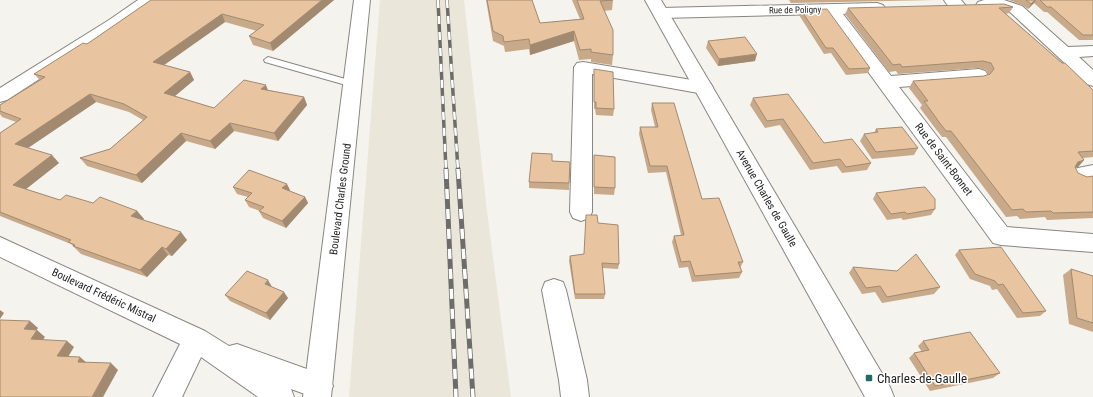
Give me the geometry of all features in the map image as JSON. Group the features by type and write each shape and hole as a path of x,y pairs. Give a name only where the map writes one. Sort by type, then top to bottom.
{"street":[{"path":"0,96 111,26 148,0"},
{"name":"Boulevard Charles Ground","path":"318,391 362,0"},
{"path":"951,4 1010,3 1093,80"},
{"name":"Rue de Poligny","path":"657,6 831,9 894,7"},
{"name":"Avenue Charles de Gaulle","path":"657,6 880,397"},
{"name":"Rue de Saint-Bonnet","path":"831,9 1001,236 1093,243"},
{"path":"1063,53 1093,51"},
{"path":"581,212 583,67 704,88"},
{"path":"886,82 979,75"},
{"name":"Boulevard Frédéric Mistral","path":"0,246 202,342 318,391"},
{"path":"554,290 573,380 575,397"},
{"path":"166,397 202,342"},
{"name":"Boulevard Frédéric Mistral","path":"202,342 280,397"}],"lane":[{"path":"268,60 353,84"}],"shaded area":[{"path":"380,0 464,0 486,203 511,397 349,397"}],"building":[{"path":"151,0 322,0 270,43 249,36 264,25 222,14 153,62 190,72 164,93 214,108 244,80 266,85 261,89 304,97 274,133 230,123 210,141 181,133 136,175 80,158 110,149 147,117 124,104 90,94 15,144 52,155 13,185 60,200 66,195 93,203 100,197 137,211 131,216 181,232 166,249 162,247 140,270 73,246 75,245 68,242 71,240 0,212 0,133 21,119 0,111 0,105 45,77 34,74 83,43 87,44"},
{"path":"487,0 532,0 540,23 584,19 577,0 613,0 600,1 613,30 613,55 591,52 591,49 580,50 574,31 530,45 529,39 504,42 503,36 493,31"},
{"path":"1026,0 1035,0 1031,4"},
{"path":"1040,0 1093,0 1093,35 1083,35 1051,7 1047,7"},
{"path":"1004,4 1013,7 999,8 1062,63 1065,63 1093,90 1093,151 1078,152 1084,160 1078,162 1075,167 1078,173 1087,177 1093,176 1093,212 1053,213 1051,211 1026,212 1023,209 1012,210 951,131 946,131 939,122 924,101 928,101 913,81 984,76 990,74 994,69 991,63 983,61 902,67 900,64 893,65 848,8"},
{"path":"827,9 870,68 849,69 833,48 826,48 801,10"},
{"path":"745,37 757,54 719,59 708,41"},
{"path":"594,69 613,72 614,109 596,108 596,102 594,102"},
{"path":"788,94 824,143 852,139 871,163 846,167 840,159 813,163 783,119 767,121 753,98"},
{"path":"652,103 674,103 702,199 719,198 743,262 738,262 742,272 695,276 690,261 681,262 674,236 684,235 667,166 650,166 640,127 658,127"},
{"path":"902,127 918,148 876,152 864,134 878,132 876,129"},
{"path":"532,153 552,154 552,161 570,162 569,183 529,182"},
{"path":"594,155 615,157 615,188 594,187"},
{"path":"249,170 287,184 282,188 305,197 282,221 259,211 264,207 245,200 252,193 233,187"},
{"path":"925,187 935,199 935,209 907,214 905,212 891,214 876,193 914,188"},
{"path":"586,215 597,215 598,223 618,225 619,264 602,263 605,294 575,294 570,256 584,254"},
{"path":"1001,247 1046,311 1023,313 1003,284 998,285 995,281 975,274 959,250"},
{"path":"916,254 940,287 887,297 880,286 866,288 853,267 897,271"},
{"path":"1071,269 1093,276 1093,323 1077,318"},
{"path":"247,271 268,280 265,284 284,292 266,313 225,295"},
{"path":"0,320 30,321 24,329 37,330 31,339 67,341 57,356 80,357 78,362 111,363 92,397 0,397"},
{"path":"970,332 1000,373 935,386 914,353 929,350 923,341"}],"railway":[{"path":"438,0 446,170"},
{"path":"447,0 458,170"},
{"path":"446,169 456,397"},
{"path":"458,169 473,397"}],"place":[{"name":"Charles-de-Gaulle","path":"869,378"}]}
